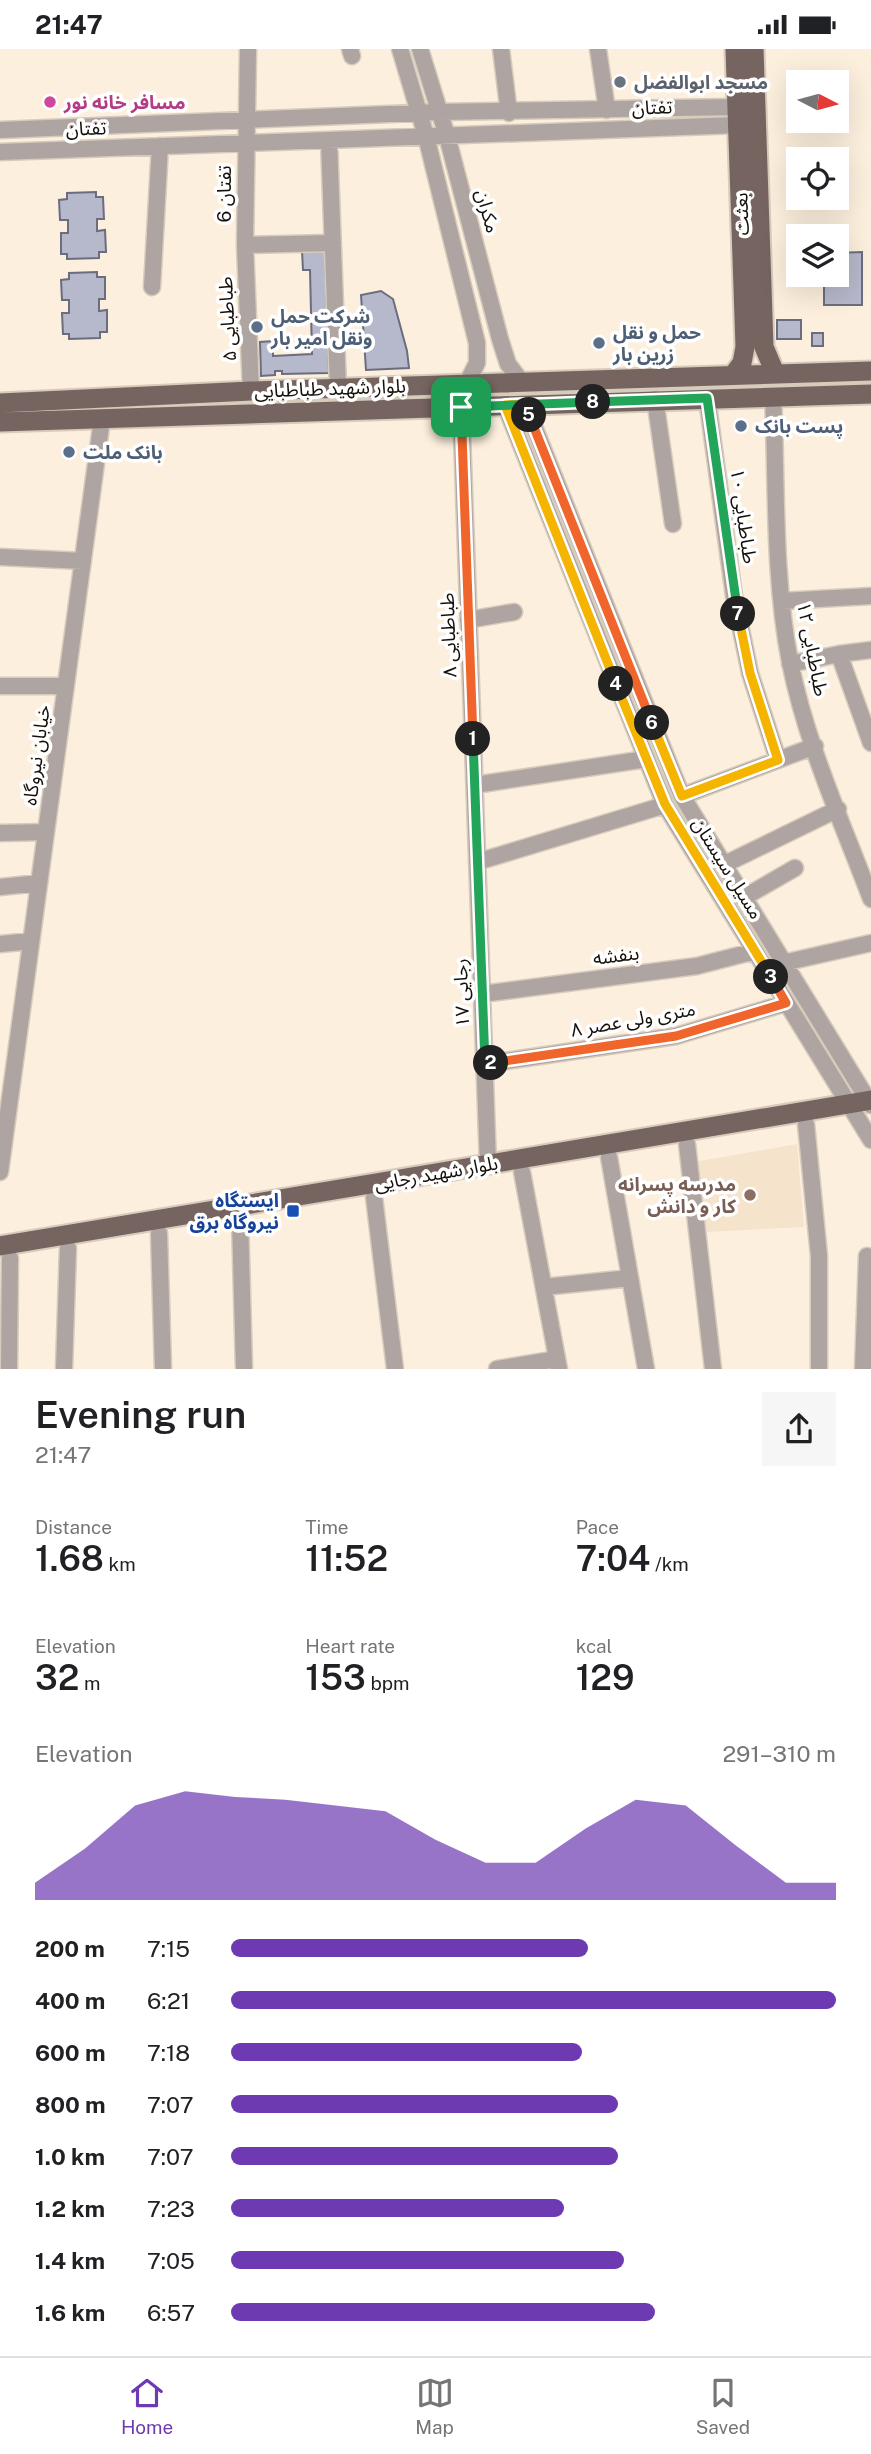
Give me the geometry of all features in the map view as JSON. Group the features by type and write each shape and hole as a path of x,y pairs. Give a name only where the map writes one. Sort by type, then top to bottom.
{"main road":[{"name":"بعثت","path":"735,49 737,116 755,347 775,373"},
{"name":"بعثت","path":"733,375 755,347 754,49"},
{"name":"بلوار شهید طباطبایی","path":"0,403 520,381 871,371"},
{"path":"652,377 655,399"},
{"name":"بلوار شهید طباطبایی","path":"0,422 871,394"},
{"name":"بلوار شهید رجایی","path":"3,1255 373,1190 522,1172 806,1125 865,1107"},
{"name":"بلوار شهید رجایی","path":"3,1255 68,1248 240,1219 488,1164 865,1107"}],"street":[{"name":"تفتان 6","path":"245,245 244,142 248,49"},
{"path":"400,49 420,112 477,343 477,363 467,383"},
{"name":"مکران","path":"420,49 447,136 506,356 520,381"},
{"path":"501,49 509,113"},
{"path":"598,49 607,110"},
{"name":"تفتان","path":"0,130 245,122 439,111 509,113 607,110 737,116"},
{"name":"تفتان","path":"0,152 447,136 756,115"},
{"path":"329,140 338,388"},
{"path":"152,287 160,146"},
{"path":"245,245 333,243"},
{"name":"طباطبایی ۵","path":"245,245 251,391"},
{"path":"477,363 494,363 506,356"},
{"name":"طباطبایی ۱۲","path":"774,397 782,601 790,664 815,746 871,899"},
{"name":"طباطبایی ۱۰","path":"707,398 734,596 750,673 778,760"},
{"path":"655,399 673,524"},
{"name":"مسیل سیستان","path":"525,404 682,796 783,963 865,1107 871,1140"},
{"name":"مسیل سیستان","path":"505,405 665,804 786,1003 865,1107"},
{"name":"طباطبایی ۸","path":"461,407 477,862"},
{"name":"خیابان نیروگاه","path":"0,1172 10,1096 8,1057 31,941 102,419"},
{"path":"0,557 83,561"},
{"path":"782,601 871,596"},
{"path":"468,620 514,612"},
{"path":"790,664 871,650"},
{"path":"839,654 871,743"},
{"path":"0,686 66,686"},
{"path":"682,796 815,746"},
{"path":"475,785 646,759"},
{"path":"477,862 665,804"},
{"path":"723,865 838,809"},
{"path":"0,833 46,832"},
{"name":"رجایی ۱۷","path":"477,862 488,1164"},
{"path":"743,898 795,868"},
{"path":"0,887 39,883"},
{"path":"0,944 31,941"},
{"path":"783,963 871,943"},
{"name":"بنفشه","path":"482,993 697,966 755,951"},
{"name":"۸ متری ولی عصر","path":"485,1064 676,1036 786,1003"},
{"path":"806,1125 819,1256 819,1369"},
{"path":"687,1144 713,1369"},
{"path":"609,1157 646,1369"},
{"path":"497,1369 558,1364 522,1172"},
{"path":"373,1190 395,1369"},
{"path":"240,1219 244,1369"},
{"path":"159,1233 163,1368"},
{"path":"64,1369 68,1248"},
{"path":"3,1255 9,1369"},
{"path":"863,1369 867,1256"},
{"path":"544,1287 630,1278"}],"shaded area":[{"name":"مدرسه پسرانه کار و دانش","path":"797,1144 804,1227 705,1232 695,1162"}],"building":[{"path":"96,192 96,197 103,197 104,219 97,219 97,231 105,230 106,252 99,252 99,258 67,259 67,254 61,254 61,233 68,233 68,220 60,220 59,200 67,199 67,193"},
{"path":"325,250 329,373 282,374 282,371 275,371 275,375 261,376 260,342 273,341 273,356 312,354 310,270 303,270 302,251"},
{"path":"849,252 862,252 862,305 824,305 824,287 849,287"},
{"path":"97,272 97,277 105,277 105,299 99,299 99,311 107,310 107,332 100,332 100,338 69,339 69,334 63,334 62,313 69,313 69,300 62,300 61,280 69,279 69,273"},
{"path":"381,291 393,299 409,368 366,370 361,295"},
{"path":"777,320 801,320 801,339 777,339"},
{"path":"812,333 823,333 823,346 812,346"}],"waterway":[{"path":"663,780 685,823"},
{"path":"713,868 816,1030"}],"place":[{"name":"مسجد ابوالفضل","path":"620,82"},
{"name":"مسافر خانه نور","path":"50,102"},
{"name":"شرکت حمل ونقل امیر بار","path":"257,327"},
{"name":"حمل و نقل زرین بار","path":"599,343"},
{"name":"پست بانک","path":"741,426"},
{"name":"بانک ملت","path":"69,452"},
{"name":"مدرسه پسرانه کار و دانش","path":"750,1195"},
{"name":"ایستگاه نیروگاه برق","path":"293,1211"}],"route":[{"path":"461,407 485,1064 676,1036 786,1003 665,804 505,405 525,404 669,765 682,796 778,760 750,673 734,596 707,398 655,399 505,405 461,407"}]}
